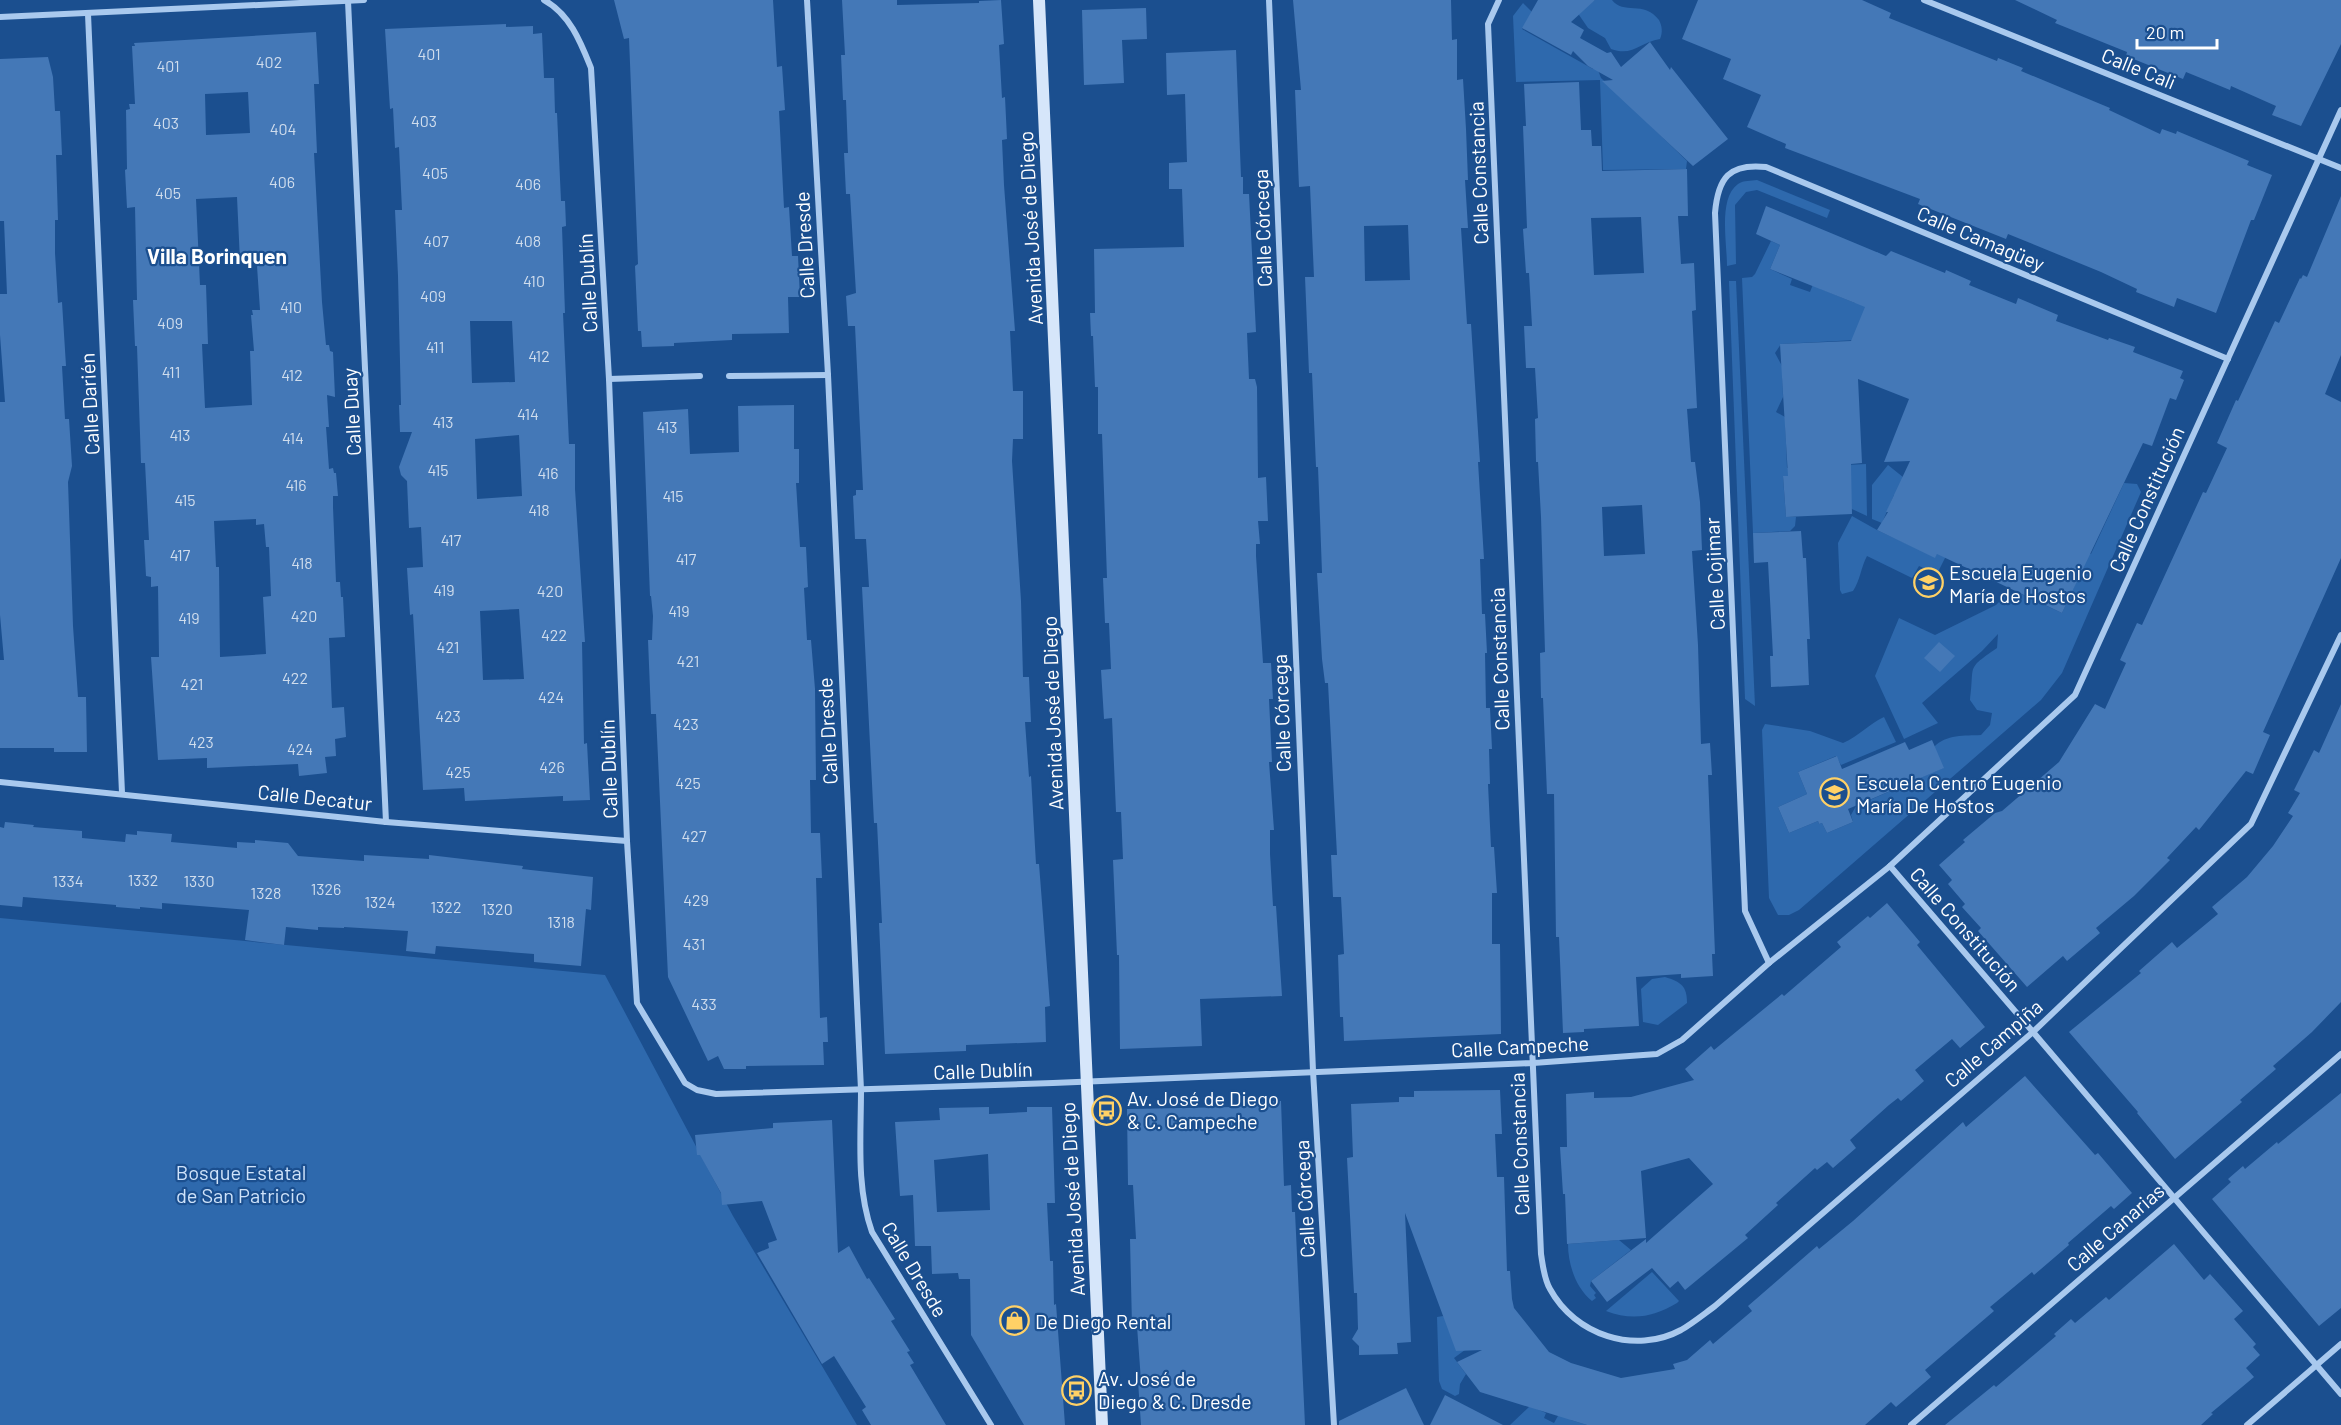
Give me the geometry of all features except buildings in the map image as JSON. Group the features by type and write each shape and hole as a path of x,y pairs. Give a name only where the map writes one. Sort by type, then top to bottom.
{"main road":[{"name":"Avenida José de Diego","path":"1039,0 1102,1425"}],"street":[{"path":"0,17 364,0"},
{"name":"Calle Dublín","path":"544,0 567,19 579,39 591,68 609,379 627,841 637,1003 685,1083 697,1090 716,1094 1087,1082"},
{"name":"Calle Dresde","path":"807,0 828,375 861,1090 864,1209 872,1232 991,1425"},
{"name":"Calle Córcega","path":"1269,0 1313,1071 1334,1425"},
{"name":"Calle Constancia","path":"1499,0 1488,24 1541,1254 1549,1288 1567,1311"},
{"name":"Calle Cali","path":"1924,0 2341,168"},
{"name":"Calle Duay","path":"348,1 386,822"},
{"name":"Calle Darién","path":"88,14 122,793"},
{"name":"Calle Constitución","path":"2341,110 2075,696 1890,866 2341,1394"},
{"name":"Calle Camagüey","path":"1723,180 1734,170 1748,165 1766,167 2228,359"},
{"name":"Calle Cojimar","path":"1723,180 1717,194 1715,213 1745,911 1769,963"},
{"path":"729,376 828,375"},
{"path":"609,379 700,376"},
{"name":"Calle Campiña","path":"1567,1311 1598,1334 1620,1340 1642,1341 1680,1330 1715,1306 2033,1032 2251,824 2341,635"},
{"name":"Calle Decatur","path":"0,782 386,822 627,841"},
{"name":"Calle Campeche","path":"1087,1082 1533,1063 1657,1054 1682,1040 1769,963 1890,866"},
{"name":"Calle Canarias","path":"1911,1425 2341,1054"},
{"path":"2247,1425 2341,1344"}],"green space":[{"path":"1595,0 1612,0 1622,7 1640,9 1653,14 1661,25 1660,39 1631,50 1611,49 1605,38 1588,28 1577,12"},
{"path":"1523,3 1532,12 1522,29 1593,69 1596,65 1601,78 1687,161 1686,169 1603,170 1600,80 1516,82 1513,16"},
{"path":"1757,180 1830,210 1827,218 1757,190 1746,192 1735,205 1736,264 1727,266 1725,222 1728,199 1738,184"},
{"path":"1771,241 1780,245 1770,269 1792,279 1790,285 1810,292 1827,249 1821,289 1855,303 1877,252 1886,257 1856,340 1781,344 1775,353 1782,366 1783,397 1776,412 1785,417 1787,468 1866,464 1867,516 1783,477 1786,517 1796,517 1795,526 1790,531 1753,533 1742,278 1752,277 1755,274"},
{"path":"1729,281 1736,281 1755,706 1745,699"},
{"path":"1888,465 1924,494 1894,495 1882,523 1872,519 1872,485"},
{"path":"2124,483 2137,484 2141,492 2062,673 2041,700 1799,910 1789,915 1778,915 1769,898 1762,730 1765,724 1810,731 1843,743 1884,717 1896,742 1841,765 1836,756 1798,772 1807,794 1778,807 1789,833 1818,821 1819,824 1822,823 1827,833 1853,822 1851,815 1856,806 1943,768 1934,747 1950,738 1981,735 1990,725 1992,713 1977,710 1970,700 1972,674 1980,660 1997,648 1998,634 1982,651 1922,703 1938,723 1904,739 1875,676 1899,618 1935,635 1996,605 2005,596 2019,593 2062,613 2080,574 2067,543 2091,554"},
{"path":"1852,516 1935,557 1939,550 1947,554 1937,574 1919,566 1912,578 1867,556 1853,591 1842,594 1838,543"},
{"name":"Bosque Estatal de San Patricio","path":"0,918 605,975 733,1216 857,1425 0,1425"},
{"path":"1665,977 1682,986 1686,992 1687,1003 1658,1025 1643,1022 1641,989 1652,979"},
{"path":"1619,1240 1631,1250 1591,1281 1590,1286 1596,1293 1594,1295 1596,1298 1592,1301 1586,1296 1574,1276 1568,1244"},
{"path":"1652,1272 1679,1301 1677,1303 1660,1312 1643,1316 1625,1316 1606,1311"},
{"path":"1443,1316 1473,1344 1454,1358 1466,1374 1460,1384 1459,1394 1455,1396 1442,1389 1439,1381 1437,1317"},
{"path":"1567,1400 1571,1420 1587,1425 1510,1425 1530,1406 1546,1413 1544,1418 1554,1423"}],"place":[{"name":"Escuela Eugenio María de Hostos","path":"1928,583"},
{"name":"Escuela Centro Eugenio María De Hostos","path":"1835,793"},
{"name":"Av. José de Diego & C. Campeche","path":"1106,1110"},
{"name":"De Diego Rental","path":"1014,1321"},
{"name":"Av. José de Diego & C. Dresde","path":"1077,1390"}],"district":[{"name":"Villa Borinquen","path":"217,255"}]}
